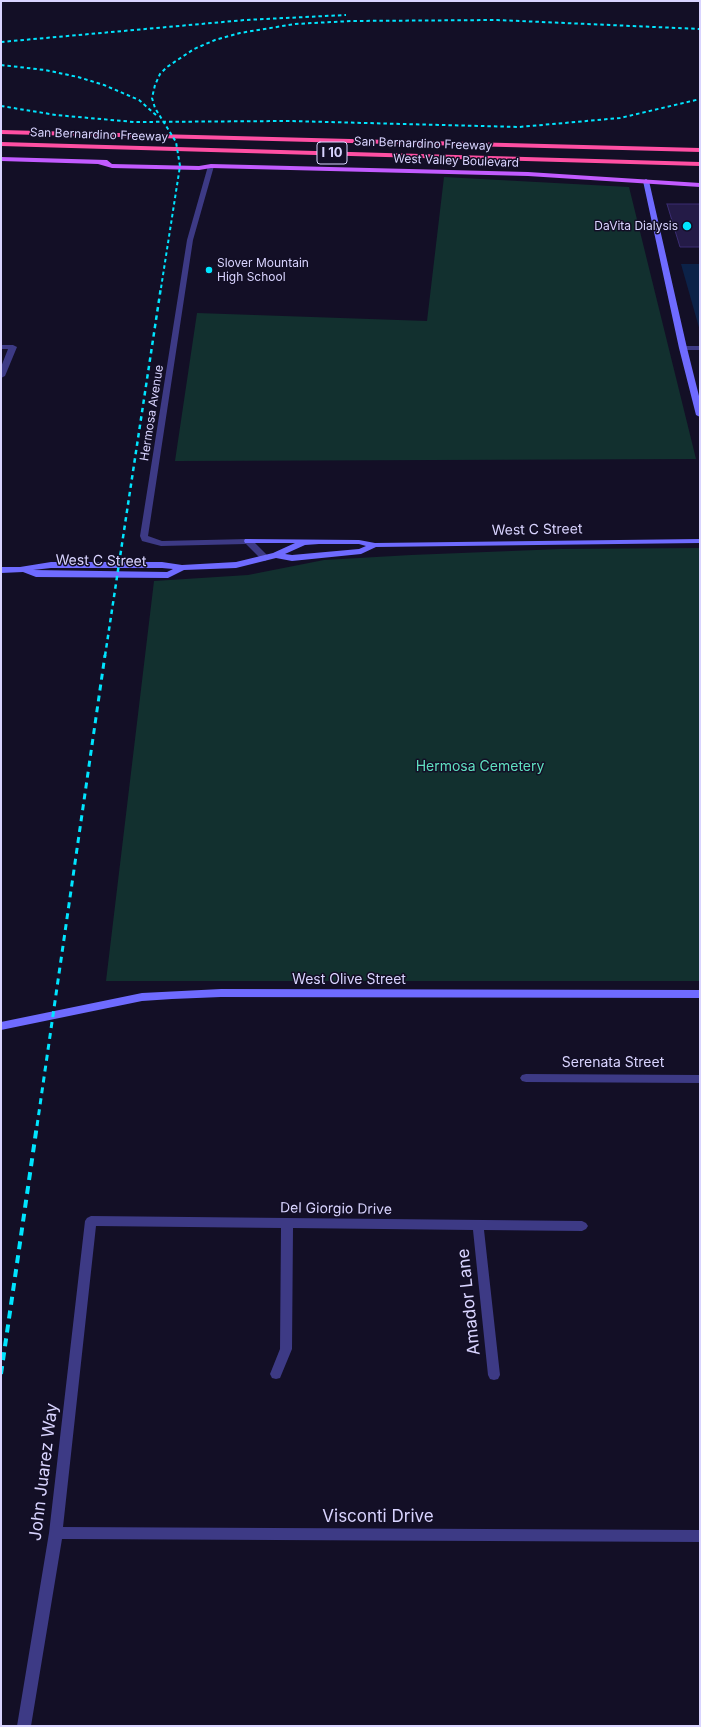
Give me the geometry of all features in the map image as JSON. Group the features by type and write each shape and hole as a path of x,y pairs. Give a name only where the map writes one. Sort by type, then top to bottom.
{"highway":[{"name":"San Bernardino Freeway","path":"1,132 700,150"},
{"name":"San Bernardino Freeway","path":"1,144 700,165"},
{"path":"575,147 700,145"}],"main road":[{"name":"West Valley Boulevard","path":"1,159 101,163 120,166 198,168 211,166 528,174 700,185"}],"street":[{"name":"Hermosa Avenue","path":"211,166 190,240 144,536 145,540 161,544 248,541"},
{"path":"646,181 683,348 700,414"},
{"path":"1,347 12,347 1,376"},
{"path":"683,348 700,348"},
{"path":"248,541 292,540 319,542"},
{"path":"248,541 265,558"},
{"name":"West C Street","path":"1,570 20,570 36,574 168,575 182,568 236,565 276,555 302,543 319,542 359,542 375,545 700,541"},
{"name":"West C Street","path":"276,555 292,558 361,551 375,545"},
{"name":"West Olive Street","path":"1,1026 142,997 172,995 221,993 700,994"},
{"name":"Serenata Street","path":"526,1078 700,1079"},
{"name":"Del Giorgio Drive","path":"91,1221 582,1226"},
{"name":"John Juarez Way","path":"24,1726 56,1533 91,1221"},
{"path":"276,1374 286,1348 287,1224"},
{"name":"Amador Lane","path":"478,1225 494,1375"},
{"name":"Visconti Drive","path":"56,1533 700,1536"}],"green space":[{"path":"444,177 629,187 696,459 175,461 197,313 427,321"},
{"name":"Hermosa Cemetery","path":"700,548 700,981 106,981 154,581 248,575 324,560 561,549"}],"water":[{"path":"681,264 700,264 700,331"}],"building":[{"name":"DaVita Dialysis","path":"667,204 700,204 700,247 680,247"}],"railway":[{"path":"1,42 245,20 346,15"},
{"path":"164,122 155,108 152,98 155,85 160,74 167,67 194,49 215,40 240,33 295,24 351,21 497,20 700,29"},
{"path":"1,65 45,70 78,77 104,85 139,100 156,115"},
{"path":"164,122 289,121 519,127 620,118 700,99"},
{"path":"1,106 56,115 134,122 164,122"},
{"path":"161,288 180,166 176,142 164,122"},
{"path":"105,656 161,287"},
{"path":"37,1126 105,655"},
{"path":"1,1374 37,1125"}],"place":[{"name":"DaVita Dialysis","path":"687,226"},
{"name":"Slover Mountain High School","path":"209,270"}]}
